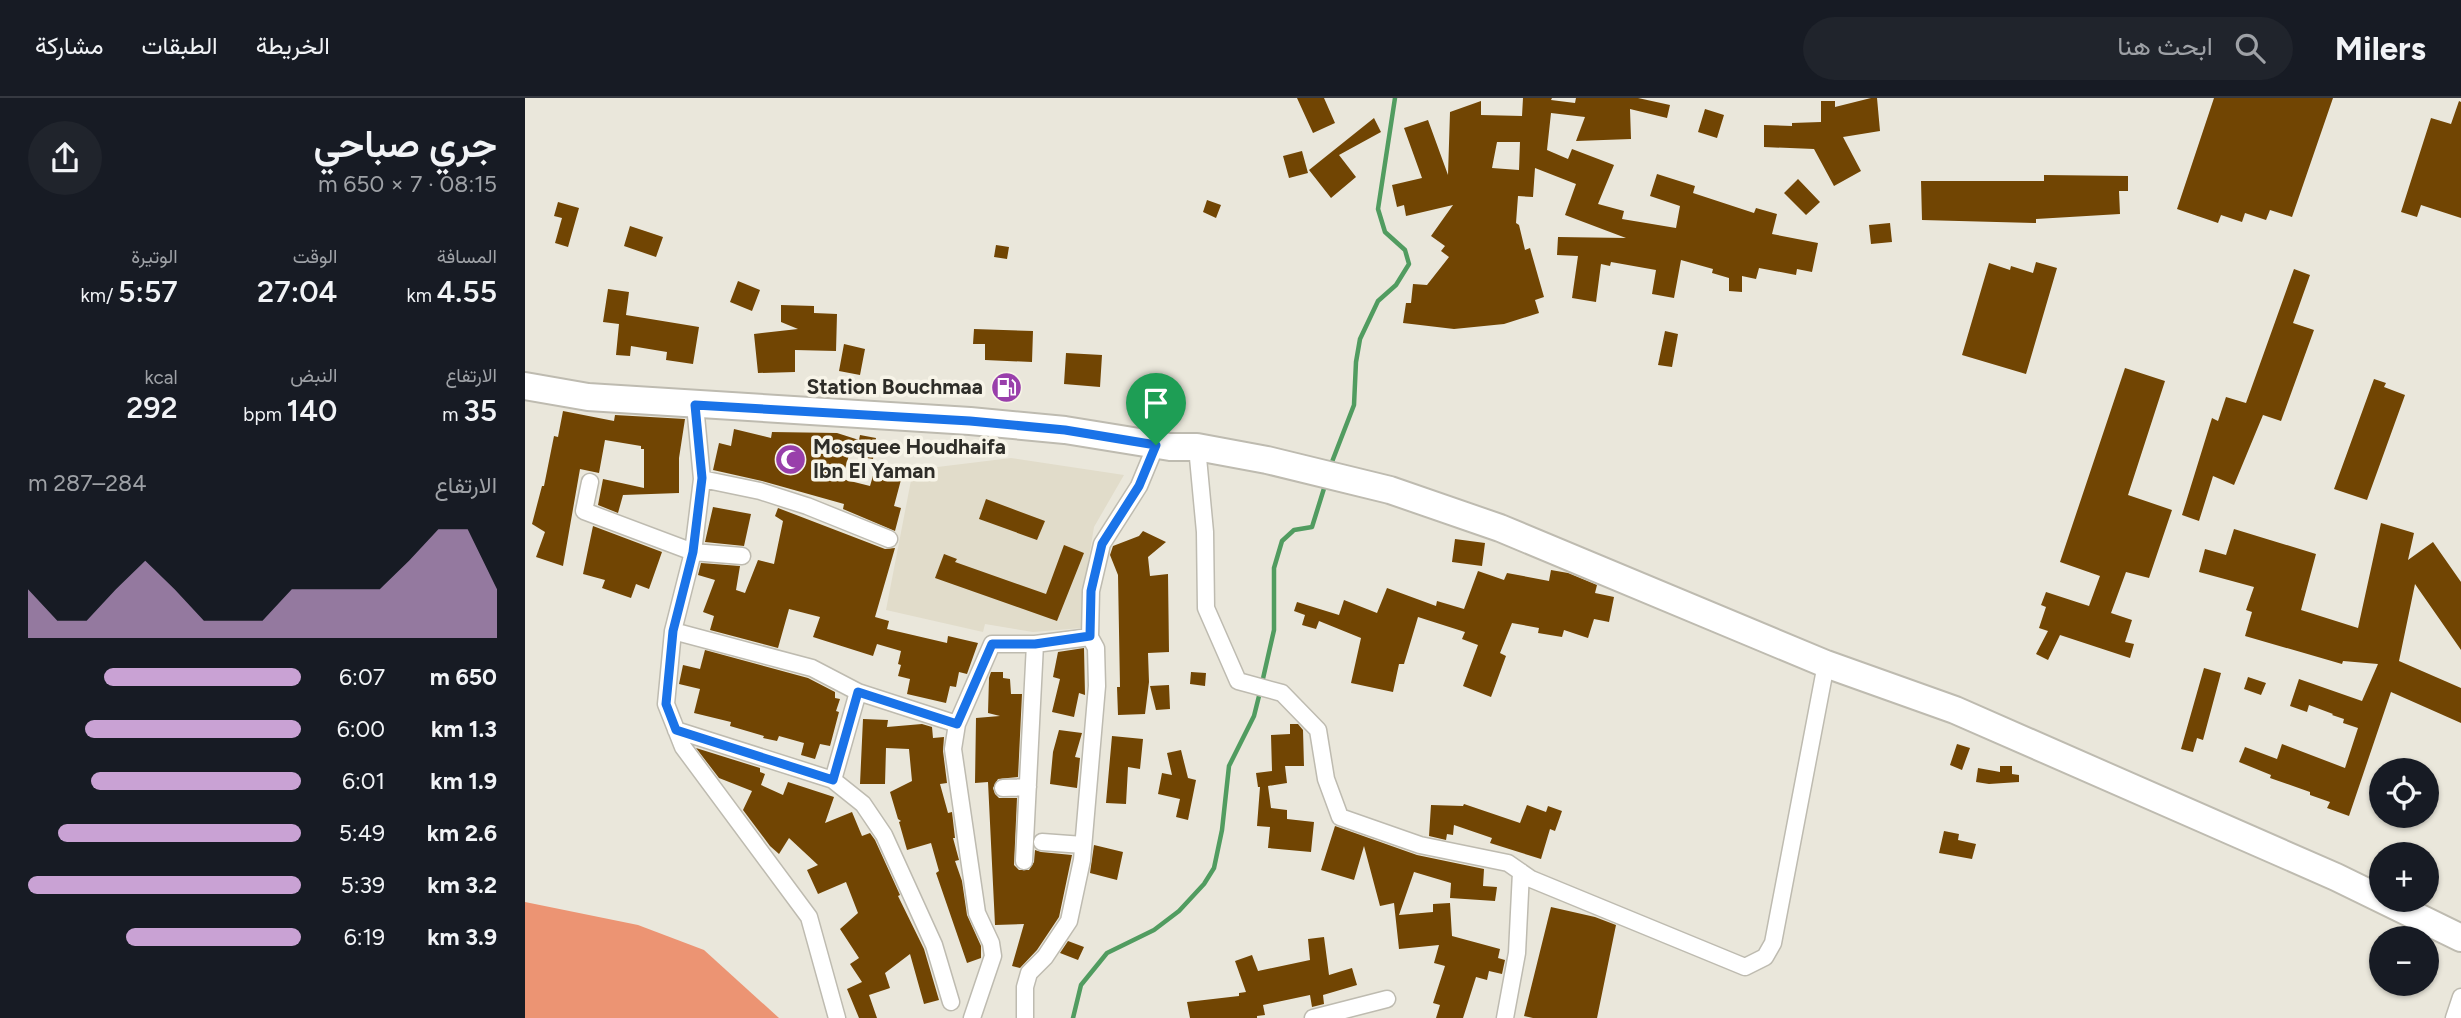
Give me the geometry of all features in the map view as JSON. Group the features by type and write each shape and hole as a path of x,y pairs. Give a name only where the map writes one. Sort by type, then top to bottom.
{"main road":[{"path":"525,386 588,397 970,421 1065,430 1156,445 1197,447 1267,460 1402,494 1500,528 1826,664 1955,710 2336,877 2461,939"}],"street":[{"path":"695,405 702,478 693,552 673,631 666,704 683,747 809,917 837,1018"},
{"path":"1025,1018 1025,987 1029,973 1045,957 1069,921 1083,845 1097,686 1096,648 1090,636 1091,591 1102,544 1139,486 1156,445"},
{"path":"1197,447 1205,532 1206,608 1238,681 1282,693 1318,730 1326,779 1340,817 1420,845 1508,863 1531,879 1745,967 1765,957 1773,943 1826,664"},
{"path":"702,478 760,491 807,506 889,539"},
{"path":"590,482 584,511 693,552 742,556"},
{"path":"673,631 812,668 858,692 957,724"},
{"path":"972,1018 993,956 991,943 977,913 957,790 953,749 957,724 992,644 1035,644 1090,636"},
{"path":"1024,861 1035,644"},
{"path":"833,780 858,692"},
{"path":"676,730 833,780 863,804 884,835 933,945 951,1002"},
{"path":"1003,788 1028,787"},
{"path":"1042,842 1083,845"},
{"path":"1504,1018 1517,953 1521,872"},
{"path":"2454,1018 2461,997"},
{"path":"1313,1018 1387,999"}],"shaded area":[{"path":"1011,458 1124,475 1094,527 1084,587 1082,628 1033,632 985,624 983,632 886,610 913,470"},
{"path":"525,902 638,925 704,950 779,1018 525,1018"}],"building":[{"path":"1297,98 1324,98 1335,123 1313,133"},
{"path":"1523,98 1552,98 1551,100 1575,103 1576,98 1638,98 1670,105 1667,118 1630,109 1631,139 1576,141 1585,117 1551,113 1547,150 1568,159 1572,149 1614,165 1598,204 1624,211 1622,219 1676,228 1680,206 1650,196 1657,174 1695,186 1693,193 1754,213 1756,208 1777,214 1772,234 1818,243 1812,272 1797,269 1796,275 1759,268 1756,279 1742,276 1742,292 1729,291 1729,278 1712,273 1713,269 1681,260 1674,298 1652,294 1656,270 1611,262 1610,266 1601,264 1596,302 1572,298 1578,256 1557,255 1558,237 1626,238 1565,215 1576,184 1535,168 1533,197 1518,196 1516,223 1519,225 1525,250 1530,248 1544,297 1535,300 1539,313 1504,324 1454,329 1403,323 1406,303 1411,303 1413,284 1427,285 1449,257 1441,251 1445,246 1431,236 1453,205 1406,216 1404,205 1397,207 1392,185 1422,178 1404,128 1428,120 1448,175 1450,112 1481,101 1481,115 1522,116","holes":["1497,142 1520,142 1519,170 1492,168"]},
{"path":"1877,98 1880,131 1843,137 1861,171 1834,186 1814,149 1764,147 1764,125 1792,126 1792,123 1821,122 1821,101 1835,101 1835,107"},
{"path":"2214,98 2333,98 2292,217 2270,210 2266,220 2245,213 2242,222 2221,215 2218,223 2177,209"},
{"path":"2459,101 2461,218 2421,205 2417,217 2401,212 2431,118 2451,124"},
{"path":"1705,109 1724,115 1717,138 1698,132"},
{"path":"1374,118 1381,132 1339,155 1356,177 1331,198 1309,170"},
{"path":"1302,151 1308,173 1289,178 1283,156"},
{"path":"2044,175 2128,176 2128,191 2119,191 2120,214 2036,219 2036,223 1922,220 1921,181 2044,181"},
{"path":"1798,179 1820,202 1806,215 1784,193"},
{"path":"1207,200 1221,205 1216,218 1203,212"},
{"path":"558,202 579,208 568,247 555,243 562,218 554,216"},
{"path":"1890,223 1892,242 1871,244 1869,225"},
{"path":"630,226 663,237 656,257 624,246"},
{"path":"996,245 1009,247 1007,259 994,257"},
{"path":"2036,262 2057,268 2026,374 1962,355 1989,263 2010,270 2011,266 2033,273"},
{"path":"2294,269 2310,275 2293,323 2314,330 2281,421 2263,415 2234,485 2213,476 2199,521 2182,515 2212,418 2218,421 2226,397 2246,403"},
{"path":"738,281 760,290 752,311 730,302"},
{"path":"608,289 629,292 626,315 699,327 693,364 666,360 667,352 631,346 630,356 616,355 619,324 603,322"},
{"path":"781,305 814,306 814,313 837,314 836,351 795,350 795,372 758,373 754,334 798,329 781,322"},
{"path":"974,329 1033,331 1032,362 985,360 985,344 973,344"},
{"path":"1665,331 1678,334 1672,367 1658,365"},
{"path":"844,344 865,349 860,375 839,371"},
{"path":"1066,353 1102,355 1100,387 1064,384"},
{"path":"2125,368 2165,381 2128,495 2172,510 2149,578 2126,572 2111,613 2132,620 2125,642 2134,644 2130,658 2060,635 2048,660 2036,654 2048,631 2039,628 2046,607 2041,605 2046,592 2089,606 2100,576 2060,562"},
{"path":"2374,379 2386,383 2384,387 2405,395 2367,500 2334,489"},
{"path":"563,411 614,421 615,415 685,419 679,458 679,493 623,495 618,513 598,505 603,479 644,488 644,449 641,449 641,446 605,440 599,473 580,469 563,566 536,557 545,532 532,524"},
{"path":"734,429 771,438 772,432 837,433 859,440 860,435 876,438 873,459 849,455 842,479 870,486 875,469 902,476 894,506 901,508 895,531 843,509 844,504 713,470 719,443 731,446"},
{"path":"986,499 1045,521 1037,540 979,519"},
{"path":"713,507 751,514 744,546 705,542"},
{"path":"778,508 885,549 895,548 875,617 889,621 887,629 947,643 948,636 978,643 967,674 959,672 956,687 950,686 946,703 907,694 910,679 898,676 901,651 877,644 873,656 813,637 820,617 789,609 778,648 710,630 714,616 703,612 715,580 698,575 701,563 740,566 736,590 745,593 758,560 774,564 783,521 775,516"},
{"path":"2381,523 2414,533 2408,560 2433,542 2461,582 2461,650 2415,584 2399,661 2461,688 2461,723 2391,692 2349,816 2327,808 2330,802 2310,795 2310,792 2270,778 2271,775 2239,762 2245,747 2277,759 2282,744 2345,768 2358,728 2343,723 2344,719 2309,705 2307,712 2290,706 2299,679 2362,701 2378,664 2343,661 2342,664 2245,636 2252,612 2246,610 2254,587 2199,572 2205,549 2226,555 2234,529 2316,554 2301,610 2358,628"},
{"path":"593,526 662,552 649,589 636,584 631,598 602,588 605,580 583,574"},
{"path":"1143,531 1166,542 1148,557 1150,576 1168,574 1169,652 1148,653 1149,682 1145,714 1118,715 1118,575 1110,555 1113,546 1139,536"},
{"path":"1455,539 1485,543 1482,566 1452,562"},
{"path":"1064,545 1084,553 1057,621 935,578 944,554 957,559 955,562 1046,594"},
{"path":"1551,570 1568,573 1597,585 1595,593 1614,597 1609,622 1594,619 1588,638 1564,630 1562,637 1538,633 1539,628 1512,623 1500,653 1506,656 1491,697 1463,686 1478,645 1462,639 1465,632 1418,617 1404,664 1399,664 1393,692 1351,683 1361,638 1319,621 1316,629 1302,625 1305,615 1294,611 1297,602 1339,615 1344,600 1377,613 1387,588 1436,606 1437,601 1464,609 1478,571 1504,580 1507,573 1549,581"},
{"path":"1084,648 1085,695 1079,693 1074,717 1052,712 1060,679 1053,677 1058,652"},
{"path":"705,650 808,678 835,692 835,698 840,699 836,711 839,712 830,746 820,744 815,759 801,755 804,743 779,736 777,741 763,738 764,736 730,726 731,722 694,713 700,689 679,684 683,665 700,669"},
{"path":"2204,668 2221,673 2203,740 2197,738 2193,752 2181,749"},
{"path":"991,672 1003,672 1003,678 1010,679 1011,694 1022,694 1018,777 998,779 993,788 999,798 1017,798 1014,865 1019,870 1029,870 1034,862 1035,850 1072,855 1059,917 1037,950 1020,968 1012,966 1024,924 995,925 988,782 975,783 976,718 1000,716 988,713"},
{"path":"1191,672 1206,673 1205,686 1190,684"},
{"path":"2248,677 2266,683 2261,695 2244,689"},
{"path":"1169,685 1170,709 1156,710 1150,686"},
{"path":"863,719 888,720 887,727 922,724 932,727 933,738 944,737 947,783 940,784 948,813 952,812 953,838 959,860 955,861 962,881 967,915 981,946 981,958 967,963 936,873 939,871 931,843 907,850 899,822 901,821 890,792 912,781 909,749 886,748 885,784 860,784"},
{"path":"1290,724 1298,724 1303,730 1304,766 1285,766 1287,783 1268,786 1271,808 1287,810 1287,819 1314,822 1311,852 1268,848 1270,827 1257,826 1260,787 1256,773 1272,771 1271,735 1290,734"},
{"path":"1059,730 1082,733 1075,757 1080,758 1077,788 1050,784 1053,752"},
{"path":"1112,736 1143,739 1140,769 1128,767 1126,804 1106,803"},
{"path":"1957,744 1970,748 1962,770 1950,765"},
{"path":"696,748 760,768 760,772 765,774 761,785 783,795 788,782 834,797 825,823 852,812 862,836 870,833 875,840 924,949 939,1000 924,1004 910,954 885,973 890,988 869,995 877,1018 859,1018 847,989 862,982 850,964 859,958 840,929 858,913 846,882 818,894 807,870 818,865 789,838 779,854 770,846 743,810 752,791 719,778"},
{"path":"1181,750 1188,778 1196,780 1188,820 1176,817 1180,799 1158,794 1162,773 1172,775 1167,753"},
{"path":"2000,766 2012,766 2012,774 2019,775 2019,782 1976,782 1978,768 2000,772"},
{"path":"1464,804 1520,823 1527,805 1546,812 1548,806 1562,811 1555,831 1550,829 1541,859 1490,843 1492,838 1454,825 1453,835 1447,834 1446,840 1429,836 1431,805"},
{"path":"1335,826 1417,855 1484,869 1483,886 1497,887 1495,901 1450,898 1451,883 1414,872 1399,915 1433,912 1433,904 1450,903 1452,936 1500,949 1498,958 1505,960 1502,974 1489,971 1487,980 1476,977 1463,1018 1436,1018 1440,1005 1433,1003 1445,966 1434,963 1439,945 1399,949 1394,903 1380,906 1364,846 1354,880 1321,870"},
{"path":"1944,831 1959,834 1958,840 1976,844 1972,859 1939,853"},
{"path":"1094,845 1123,852 1117,880 1090,873"},
{"path":"1551,907 1595,917 1616,925 1597,1018 1524,1016"},
{"path":"1324,937 1329,975 1352,968 1357,985 1323,995 1324,1004 1312,1007 1310,995 1263,1005 1265,1015 1257,1018 1190,1018 1187,1002 1239,996 1239,993 1246,992 1235,961 1252,955 1258,971 1310,960 1308,939"},
{"path":"1068,941 1084,947 1078,960 1060,953"}],"waterway":[{"path":"1330,467 1354,405 1360,339 1378,301 1396,285 1409,264 1405,250 1385,232 1378,209 1395,98"},
{"path":"1262,683 1274,630 1274,568 1282,541 1294,530 1312,527 1326,482"},
{"path":"1073,1018 1081,985 1107,953 1154,930 1179,911 1204,884 1214,868 1222,830 1229,766 1254,716 1260,692"}],"place":[{"name":"Station Bouchmaa","path":"1006,387"},
{"name":"Mosquee Houdhaifa Ibn El Yaman","path":"790,459"}],"route":[{"path":"695,405 970,421 1065,430 1156,445 1139,486 1109,529 1102,544 1091,591 1090,636 1035,644 992,644 957,724 858,692 833,780 676,730 666,704 668,666 673,631 693,552 702,478 695,405"}]}
